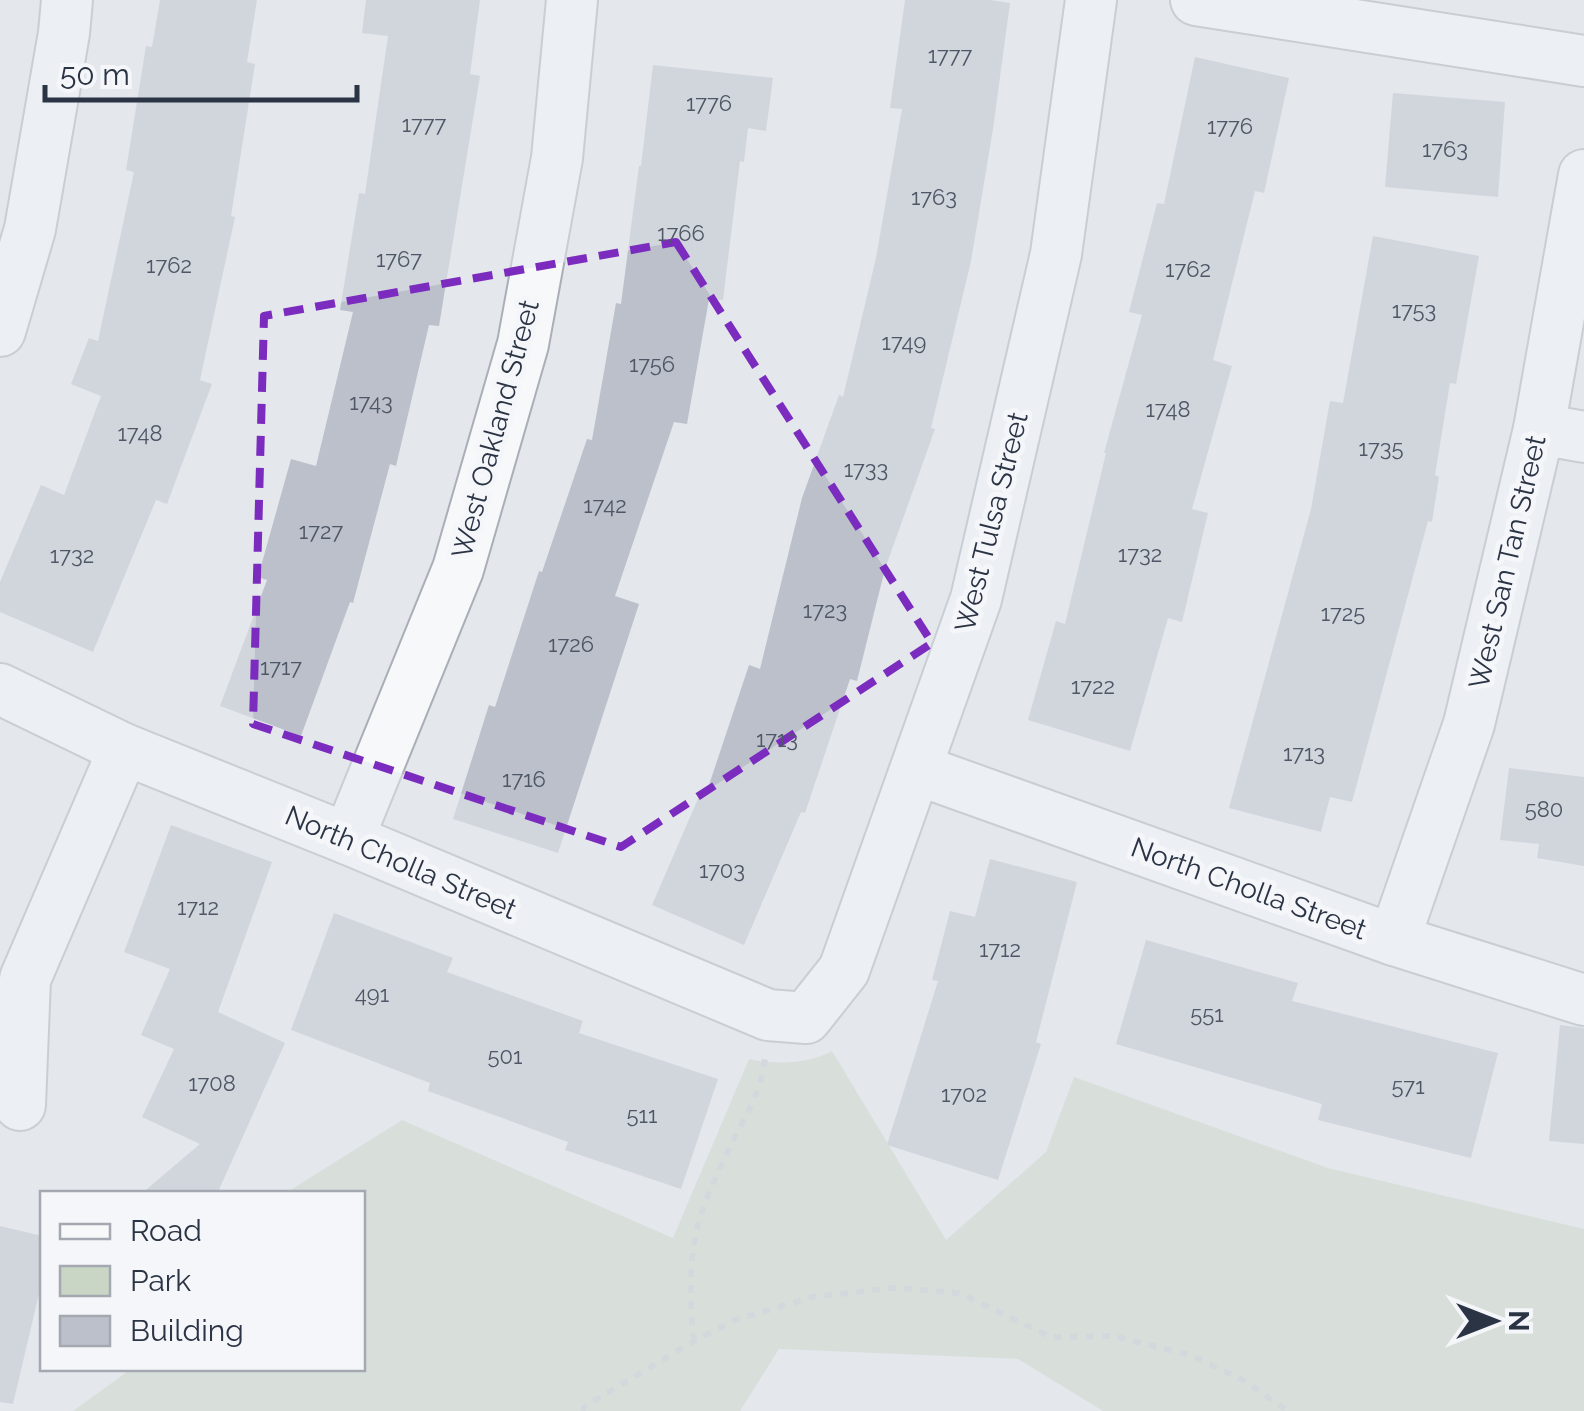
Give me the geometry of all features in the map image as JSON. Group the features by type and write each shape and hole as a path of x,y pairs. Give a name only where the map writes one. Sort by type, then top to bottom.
{"street":[{"path":"0,331 30,229 68,0"},
{"name":"West Oakland Street","path":"348,839 458,569 523,344 558,158 572,0"},
{"name":"West Tulsa Street","path":"787,1017 844,970 976,599 1052,273 1091,0"},
{"path":"1196,0 1584,61"},
{"name":"West San Tan Street","path":"1394,940 1469,724 1561,433 1584,175"},
{"name":"North Cholla Street","path":"0,689 124,749 787,1017"},
{"path":"20,1104 25,979 124,749"},
{"name":"North Cholla Street","path":"916,769 1394,940 1584,1000"}],"path":[{"path":"694,1341 694,1241 705,1204 756,1099 787,1017"},
{"path":"581,1411 735,1320 812,1297 894,1288 959,1293 1051,1336 1113,1336 1190,1355 1243,1380 1288,1411"}],"highlighted area":[{"path":"676,242 932,643 621,847 253,724 264,316"}],"green space":[{"path":"832,1051 946,1240 1046,1152 1074,1077 1328,1168 1584,1229 1584,1411 1103,1411 1018,1359 779,1349 740,1411 73,1411 128,1371 365,1371 365,1191 291,1191 402,1120 673,1238 749,1059 813,1059"}],"building":[{"path":"160,0 257,0 247,62 255,64 231,216 235,217 200,380 212,384 167,504 156,500 93,652 0,612 0,582 41,485 64,495 101,396 71,384 89,338 98,341 134,172 126,170 146,46 152,47"},
{"path":"366,0 480,0 470,74 480,76 439,326 429,325 396,466 390,464 353,603 350,602 301,736 220,706 267,580 258,577 291,459 316,466 353,312 340,310 359,193 365,194 388,36 362,33"},
{"path":"905,0 1010,3 971,261 931,428 935,429 885,569 857,681 850,679 805,813 801,812 744,945 652,905 700,794 705,797 749,665 760,669 802,498 839,395 843,397 876,258 902,109 890,108"},
{"path":"1195,57 1289,78 1264,193 1255,191 1213,360 1232,366 1192,509 1208,513 1182,622 1168,618 1130,751 1028,720 1056,621 1065,624 1104,453 1142,315 1129,312 1157,203 1164,204"},
{"path":"653,65 773,78 766,131 748,128 744,162 740,161 723,300 709,299 687,424 674,422 615,596 639,604 558,853 453,819 489,705 495,707 539,571 542,572 587,439 592,440 616,303 621,304"},
{"path":"1393,93 1505,102 1498,197 1385,187"},
{"path":"1373,236 1479,256 1456,384 1450,383 1435,475 1439,477 1432,522 1428,521 1352,802 1330,797 1321,832 1229,808 1311,509 1330,401 1343,403"},
{"path":"1509,768 1584,777 1584,866 1537,858 1539,844 1500,840"},
{"path":"171,825 272,862 218,1012 285,1043 218,1191 145,1191 200,1144 142,1117 174,1049 141,1035 170,969 124,952"},
{"path":"990,859 1077,882 1036,1042 1041,1044 998,1180 887,1145 938,981 932,980 950,911 975,917"},
{"path":"334,913 453,958 447,972 583,1021 579,1033 718,1079 681,1189 565,1150 568,1142 428,1091 430,1083 291,1030"},
{"path":"1146,940 1298,983 1292,1001 1498,1053 1471,1158 1318,1120 1322,1104 1116,1044"},
{"path":"1560,1025 1584,1028 1584,1144 1549,1141"},
{"path":"0,1226 40,1236 40,1289 13,1404 0,1402"}]}
